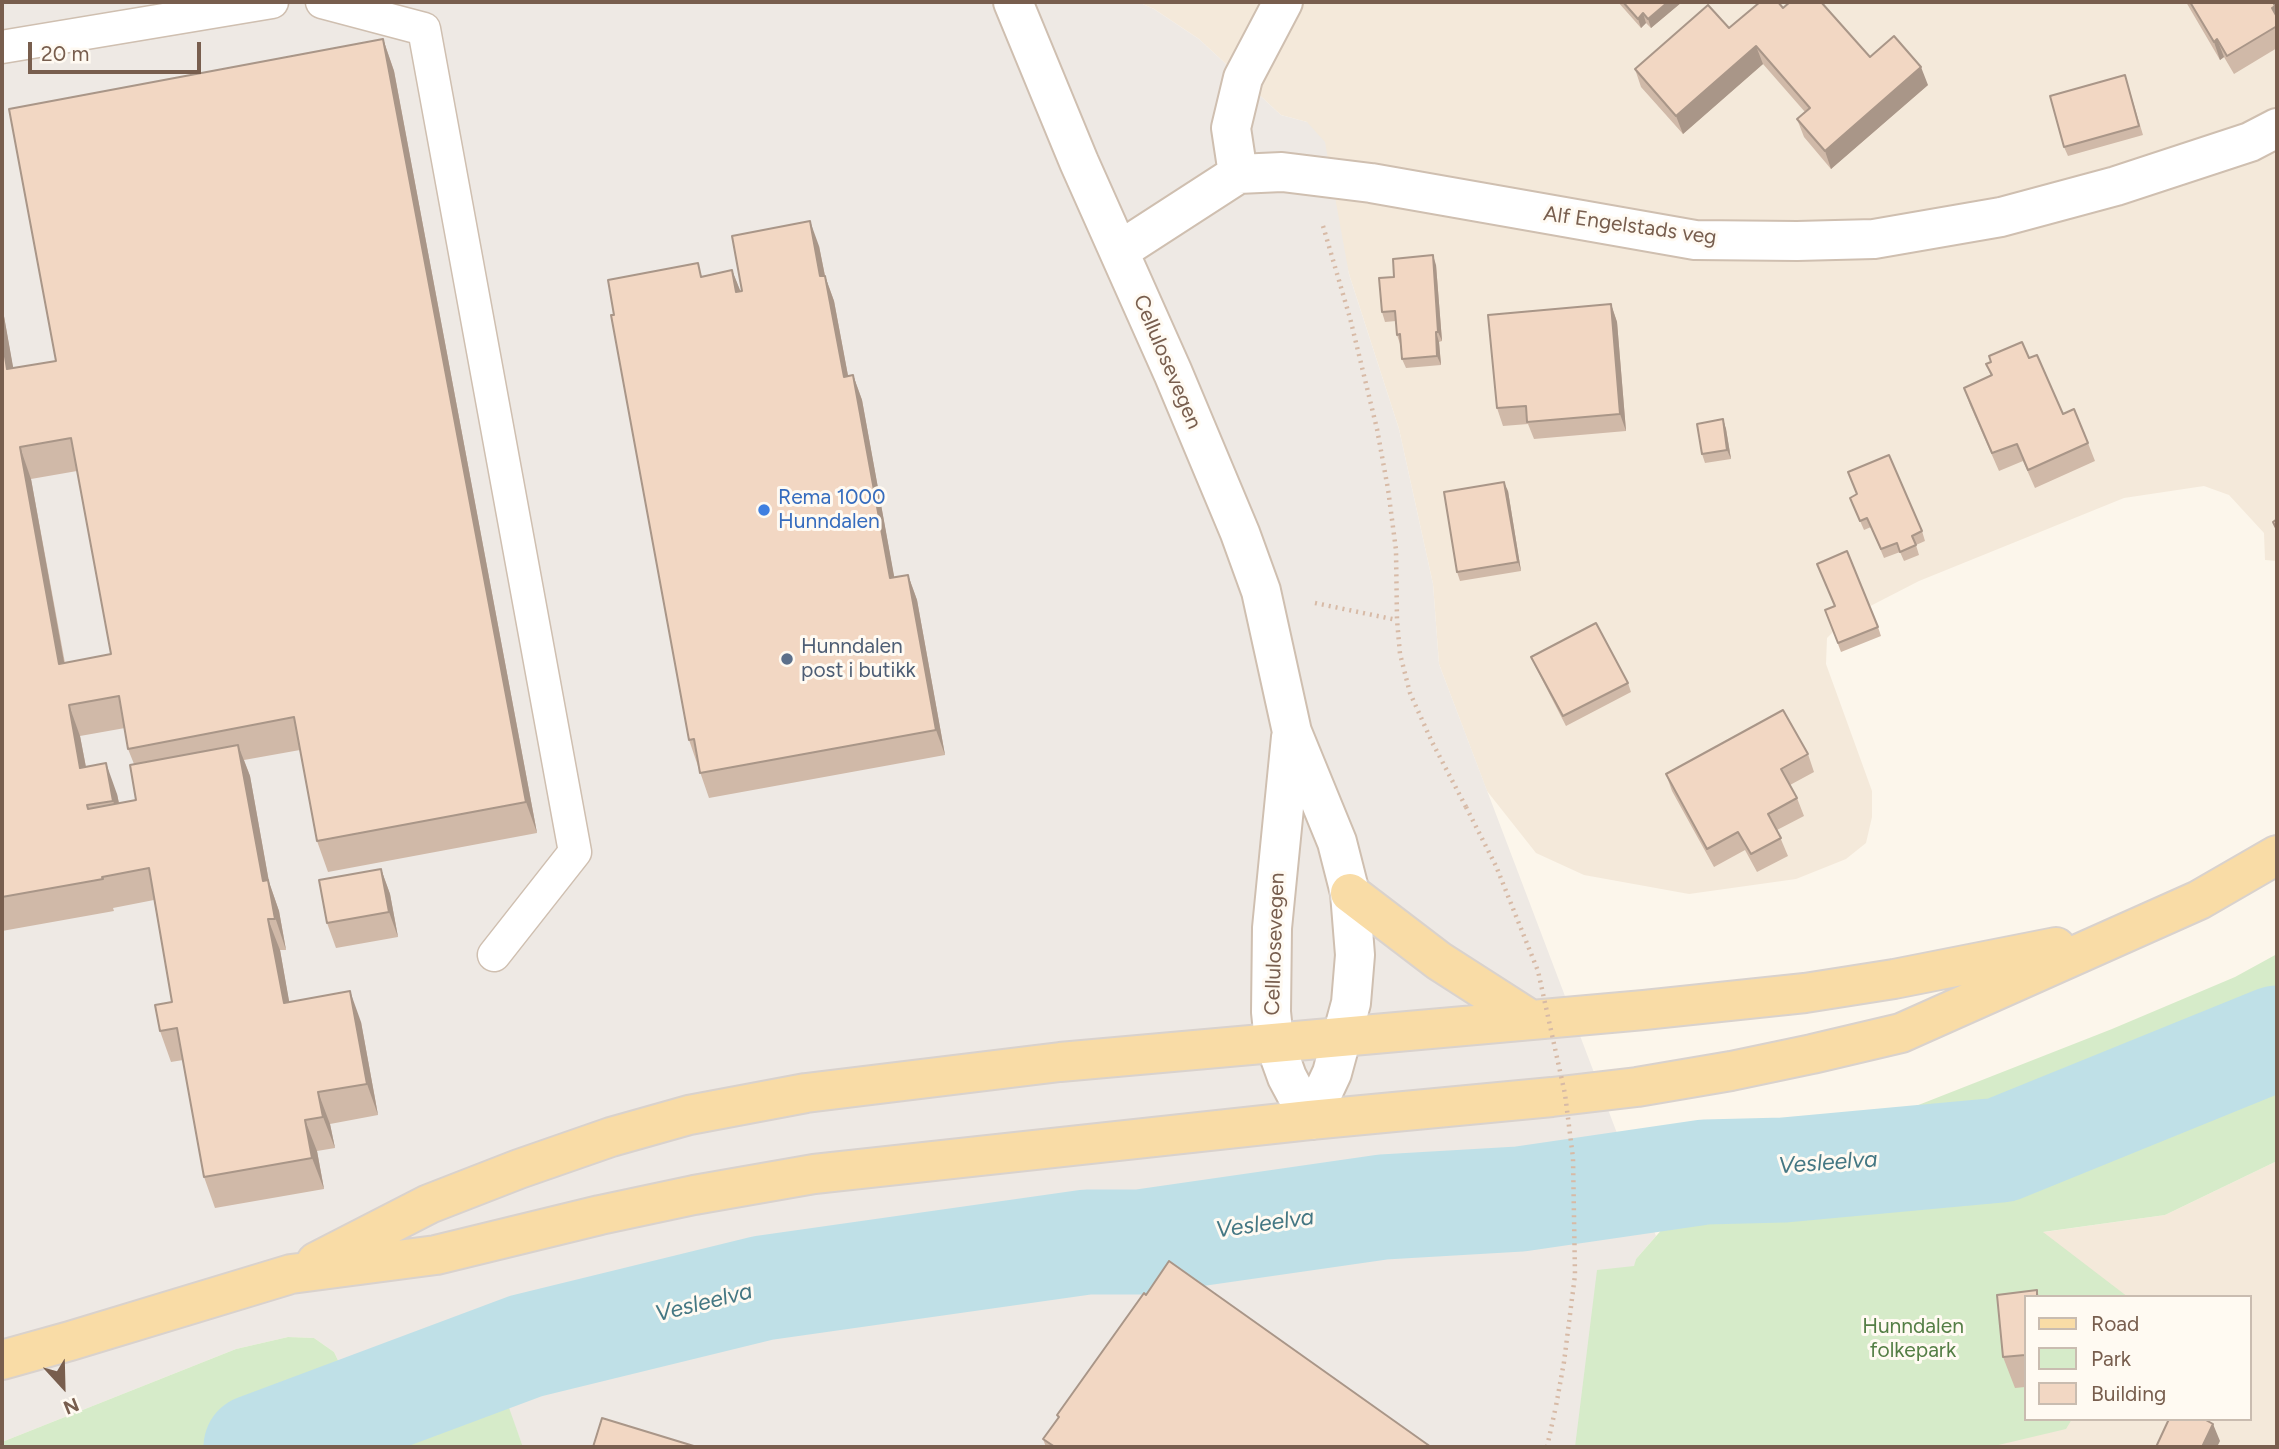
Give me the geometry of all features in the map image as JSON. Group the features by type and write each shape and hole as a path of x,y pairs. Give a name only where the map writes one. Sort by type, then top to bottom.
{"main road":[{"path":"2,1360 291,1274 436,1255 613,1212 814,1174 1310,1119 1538,1099 1637,1087 1812,1054 1901,1032 2199,900 2277,855"},
{"path":"1350,893 1439,961 1531,1020"},
{"path":"291,1274 429,1204 519,1168 611,1137 689,1115 806,1093 1060,1062 1805,993 1894,979 2124,934"}],"street":[{"name":"Cellulosevegen","path":"1013,2 1079,162 1173,373 1240,533 1261,590 1292,732 1337,842 1350,893 1355,955 1351,1003 1332,1073 1310,1119"},
{"path":"1119,251 1238,174 1231,128 1243,78 1283,2"},
{"name":"Alf Engelstads veg","path":"1238,174 1282,172 1371,183 1695,240 1874,239 2001,217 2116,186 2250,142 2277,128"},
{"name":"Cellulosevegen","path":"1292,732 1272,928 1270,1002 1274,1041 1287,1077 1310,1119"}],"lane":[{"path":"2,47 272,2"},
{"path":"322,2 424,29 575,852 494,955"}],"path":[{"path":"1307,175 1350,318 1377,429 1396,550 1400,654 1410,693 1432,742 1496,866 1538,971 1564,1094 1573,1158 1575,1275 1564,1362 1547,1447"},
{"path":"1261,590 1397,620"}],"shaded area":[{"path":"2,2 1138,2 1154,9 1199,39 1281,115 1307,122 1325,142 1349,274 1399,429 1433,584 1439,664 1656,1236 1636,1259 1593,1447 523,1447 507,1405 375,1418 356,1398 334,1352 314,1338 288,1337 236,1349 2,1442"},
{"path":"1138,2 2277,2 2277,561 2265,560 2264,533 2229,495 2204,486 2124,498 1919,581 1847,618 1827,638 1826,664 1872,791 1872,817 1866,843 1846,859 1796,879 1689,894 1584,875 1536,853 1487,791 1439,664 1433,584 1399,429 1349,274 1307,122 1281,115 1199,39 1154,9"},
{"name":"Hunndalen folkepark","path":"2277,1161 2277,1447 1636,1447 1674,1284 2165,1215"}],"green space":[{"path":"2277,954 2277,1161 2165,1215 2043,1232 2125,1295 2024,1295 2024,1421 2071,1421 2066,1429 1990,1447 1575,1447 1597,1270 1634,1266 1636,1259 1686,1202 1735,1177 2112,1029 2235,977"},
{"path":"288,1337 314,1338 334,1352 356,1398 375,1418 508,1405 523,1447 2,1447 2,1442 236,1349"}],"building":[{"path":"1623,2 1668,2 1648,19 1643,13 1638,19"},
{"path":"1760,2 1778,2 1783,8 1790,2 1821,2 1870,57 1894,36 1921,67 1825,151 1797,119 1810,108 1756,46 1676,116 1635,69 1708,5 1729,28"},
{"path":"2190,2 2273,2 2277,26 2227,56 2217,39 2214,42"},
{"path":"383,39 526,802 317,841 294,717 128,749 119,696 69,705 80,768 106,763 113,801 87,805 88,809 136,800 130,765 238,745 263,881 268,880 275,919 268,919 284,1003 350,991 367,1084 318,1092 323,1117 305,1120 312,1158 204,1177 177,1028 160,1031 155,1005 172,1002 149,868 2,897 2,338 7,369 56,361 9,109","holes":["71,438 111,654 59,664 20,447"]},
{"path":"2125,75 2139,126 2064,147 2050,96"},
{"path":"810,221 820,276 825,276 844,377 853,375 890,578 908,575 936,730 700,773 694,739 689,740 611,315 614,315 608,280 698,263 701,277 732,270 736,292 742,291 732,236"},
{"path":"1433,255 1437,356 1402,359 1395,311 1382,312 1379,278 1394,277 1393,259"},
{"path":"1611,304 1620,414 1527,422 1526,406 1497,408 1488,315"},
{"path":"2022,342 2029,358 2037,355 2063,414 2074,409 2088,443 2028,470 2017,444 1992,453 1964,388 1992,375 1986,364 1991,362 1989,356"},
{"path":"1723,419 1727,450 1702,454 1697,424"},
{"path":"1889,455 1922,531 1912,536 1916,545 1900,552 1897,543 1881,549 1867,518 1860,521 1850,498 1857,494 1848,472"},
{"path":"1504,482 1518,562 1457,572 1444,492"},
{"path":"1847,551 1878,627 1838,643 1825,610 1835,606 1817,564"},
{"path":"1596,623 1628,683 1563,716 1531,657"},
{"path":"1783,710 1808,754 1781,769 1797,798 1768,814 1781,838 1751,854 1738,832 1707,849 1666,774"},
{"path":"381,869 389,912 327,923 319,880"},
{"path":"1169,1261 1431,1447 1055,1447 1043,1439 1059,1417 1057,1415"},
{"path":"2037,1290 2037,1295 2024,1295 2024,1355 2003,1357 1997,1295"},
{"path":"602,1418 697,1447 593,1447"},
{"path":"2168,1421 2208,1421 2213,1424 2202,1447 2156,1447"}],"waterway":[{"name":"Vesleelva","path":"256,1447 526,1346 763,1288 1087,1242 1140,1242 1383,1207 1520,1199 1705,1172 1784,1170 2001,1150 2277,1038"}],"place":[{"name":"Rema 1000 Hunndalen","path":"764,510"},
{"name":"Hunndalen post i butikk","path":"787,659"}]}
